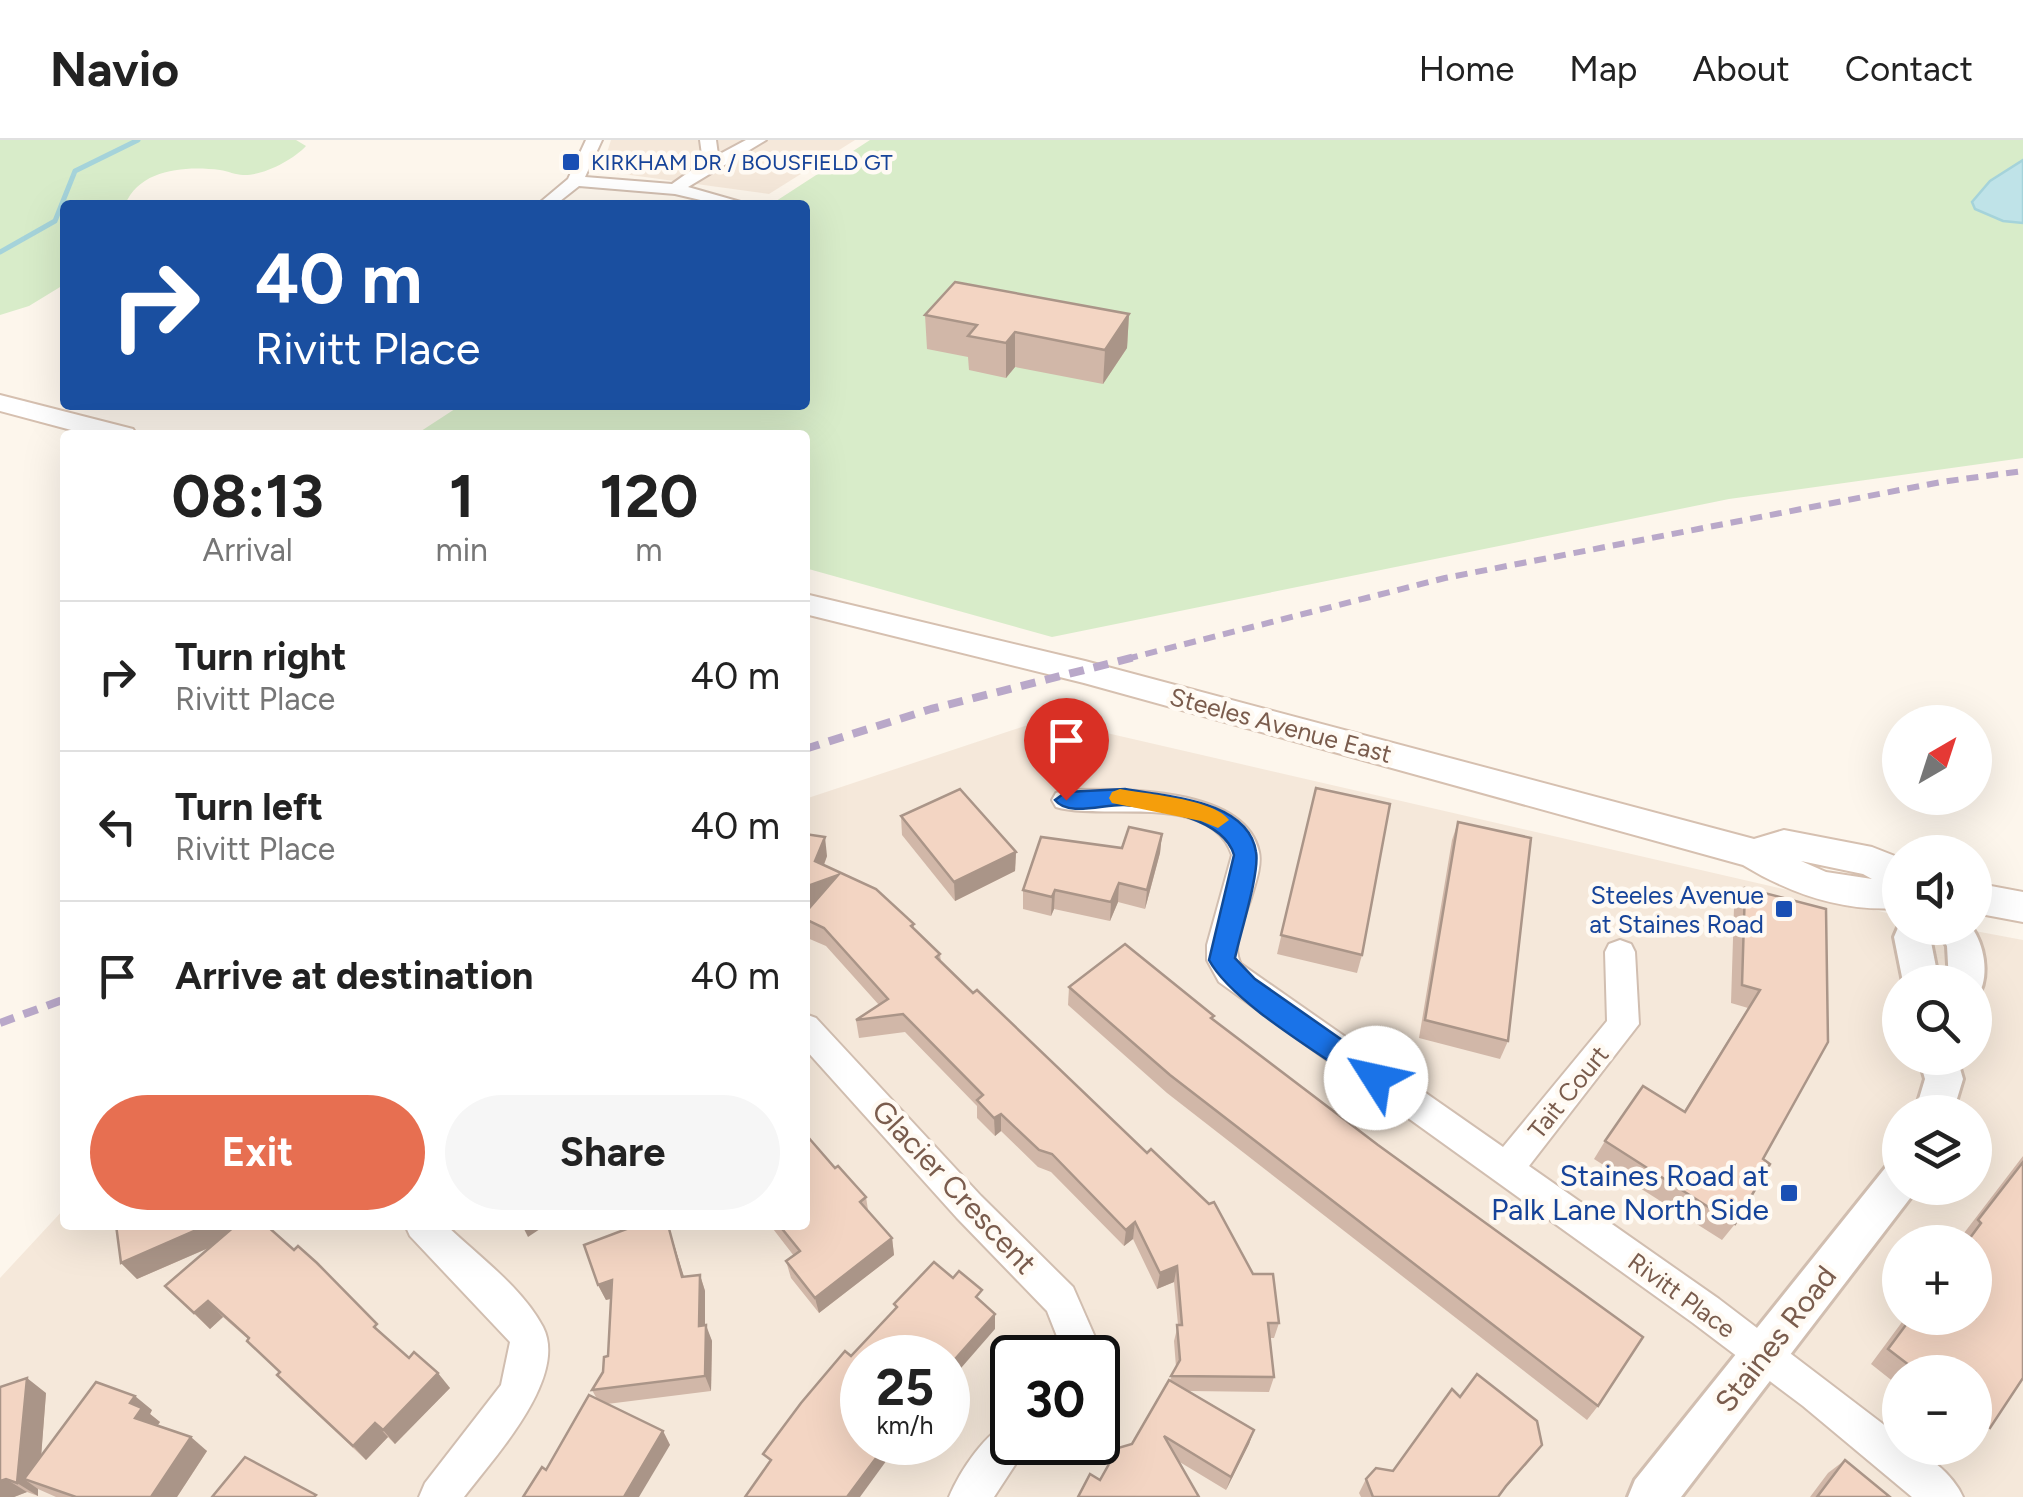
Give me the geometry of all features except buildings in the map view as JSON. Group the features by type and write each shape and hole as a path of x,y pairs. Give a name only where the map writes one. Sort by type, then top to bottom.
{"main road":[{"path":"0,403 104,430"},
{"name":"Steeles Avenue East","path":"810,605 1084,672 1754,854 1792,878 1868,896 1882,895"},
{"name":"Steeles Avenue East","path":"1754,854 1784,844 1882,866"},
{"path":"1992,901 2023,907"}],"street":[{"path":"551,200 575,181 594,140"},
{"path":"708,140 710,164"},
{"path":"675,189 710,164 758,140"},
{"path":"575,181 675,189 722,200"},
{"name":"Rivitt Place","path":"1066,800 1125,797 1206,814 1228,826 1241,838 1246,855 1222,945 1222,960 1230,973 1763,1354 1942,1497"},
{"name":"Tait Court","path":"1505,1170 1624,1024 1620,952"},
{"name":"Glacier Crescent","path":"810,1032 969,1207 1060,1299 1075,1335"},
{"name":"Staines Road","path":"1652,1497 1882,1203"},
{"path":"427,1230 513,1315 528,1338 528,1365 516,1396 439,1497"},
{"path":"970,1497 994,1465"}],"shaded area":[{"path":"611,140 855,140 769,194 601,171"},
{"path":"1046,719 1882,912 1882,945 1992,945 1992,934 2023,940 2023,1497 0,1497 0,1278 60,1213 60,1230 810,1230 810,797"}],"green space":[{"path":"0,140 296,140 306,146 286,162 259,173 179,170 142,183 128,200 60,200 60,287 29,306 0,315"},
{"path":"870,140 2023,140 2023,458 1729,499 1052,637 810,569 810,430 423,430 453,410 810,410 810,200 778,200"}],"water":[{"path":"2023,160 2023,223 2003,221 1975,209 1972,202 1990,181"}],"waterway":[{"path":"63,200 75,171 138,140"},
{"path":"0,252 55,221 60,208"}],"railway":[{"path":"1126,659 1445,578 1941,482 2023,471"},
{"path":"810,747 931,709 1135,657"},
{"path":"0,1023 60,1001"}],"slow traffic":[{"path":"1120,798 1206,814 1218,820"}],"place":[{"name":"KIRKHAM DR / BOUSFIELD GT","path":"571,162"},
{"name":"Steeles Avenue at Staines Road","path":"1784,909"},
{"name":"Staines Road at Palk Lane North Side","path":"1789,1193"}],"route":[{"path":"1066,800 1125,797 1206,814 1228,826 1241,838 1246,855 1222,945 1222,960 1246,987 1376,1078"}]}
